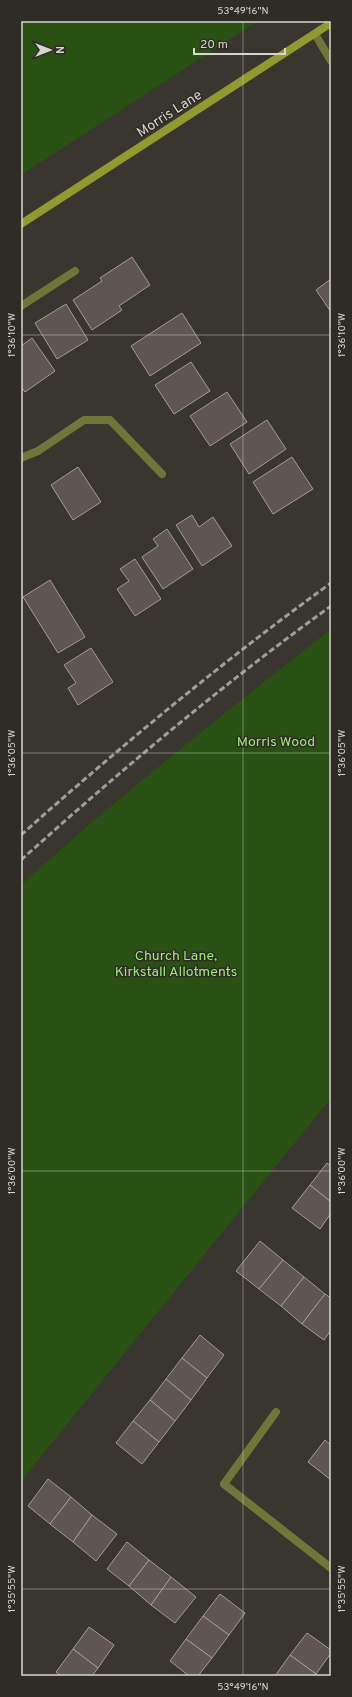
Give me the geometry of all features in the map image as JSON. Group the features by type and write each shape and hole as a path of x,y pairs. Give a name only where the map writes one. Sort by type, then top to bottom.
{"street":[{"name":"Morris Lane","path":"21,224 331,23"},
{"path":"315,34 331,61"},
{"path":"21,306 75,271"},
{"path":"21,458 38,451 84,420 110,420 162,474"},
{"path":"276,1412 224,1484 331,1568"}],"green space":[{"path":"21,21 258,21 21,175"},
{"name":"Church Lane, Kirkstall Allotments","path":"331,629 331,1098 21,1481 21,885 135,786"}],"building":[{"path":"132,257 150,285 119,306 122,310 92,330 73,300 102,281 100,278"},
{"path":"331,279 331,312 316,290"},
{"path":"66,304 88,340 57,359 35,323"},
{"path":"182,313 201,343 150,376 131,346"},
{"path":"32,338 55,371 25,392 21,387 21,346"},
{"path":"191,362 210,391 174,414 155,385"},
{"path":"227,392 247,422 210,446 190,416"},
{"path":"267,420 286,449 249,474 230,444"},
{"path":"292,457 313,489 273,514 253,482"},
{"path":"78,467 101,502 73,520 51,485"},
{"path":"192,515 199,527 213,517 232,546 202,566 176,525"},
{"path":"167,529 193,569 163,589 142,557 158,546 153,539"},
{"path":"135,559 161,599 135,616 117,589 129,581 120,569"},
{"path":"50,580 85,637 58,653 23,597"},
{"path":"91,648 113,682 78,705 68,688 76,683 64,665"},
{"path":"327,1163 331,1166 331,1202 310,1185"},
{"path":"310,1185 331,1202 331,1213 320,1229 292,1208"},
{"path":"260,1241 283,1260 259,1289 236,1271"},
{"path":"283,1260 304,1277 281,1306 259,1289"},
{"path":"304,1277 325,1294 302,1324 281,1306"},
{"path":"325,1294 331,1298 331,1330 324,1340 302,1324"},
{"path":"200,1335 224,1355 207,1378 182,1358"},
{"path":"182,1358 207,1378 191,1400 166,1379"},
{"path":"166,1379 191,1400 175,1421 150,1400"},
{"path":"150,1400 175,1421 159,1442 133,1421"},
{"path":"133,1421 159,1442 142,1464 116,1443"},
{"path":"325,1440 331,1445 331,1480 308,1462"},
{"path":"48,1479 71,1497 50,1524 28,1506"},
{"path":"71,1497 92,1515 73,1542 50,1524"},
{"path":"92,1515 117,1534 96,1561 73,1542"},
{"path":"127,1542 149,1560 129,1586 107,1569"},
{"path":"149,1560 171,1577 151,1605 129,1586"},
{"path":"171,1577 196,1597 175,1623 151,1605"},
{"path":"220,1594 245,1613 229,1635 203,1616"},
{"path":"203,1616 229,1635 212,1658 186,1639"},
{"path":"89,1627 114,1645 98,1668 73,1649"},
{"path":"307,1633 331,1650 331,1653 316,1674 290,1655"},
{"path":"186,1639 212,1658 198,1676 189,1676 170,1661"},
{"path":"73,1649 98,1668 92,1676 61,1676 56,1672"},
{"path":"290,1655 316,1674 314,1676 275,1676"}],"railway":[{"path":"21,835 96,769 173,705 251,643 331,583"},
{"path":"21,860 96,794 212,697 331,606"}],"park label":[{"name":"Morris Wood","path":"276,741"}]}
